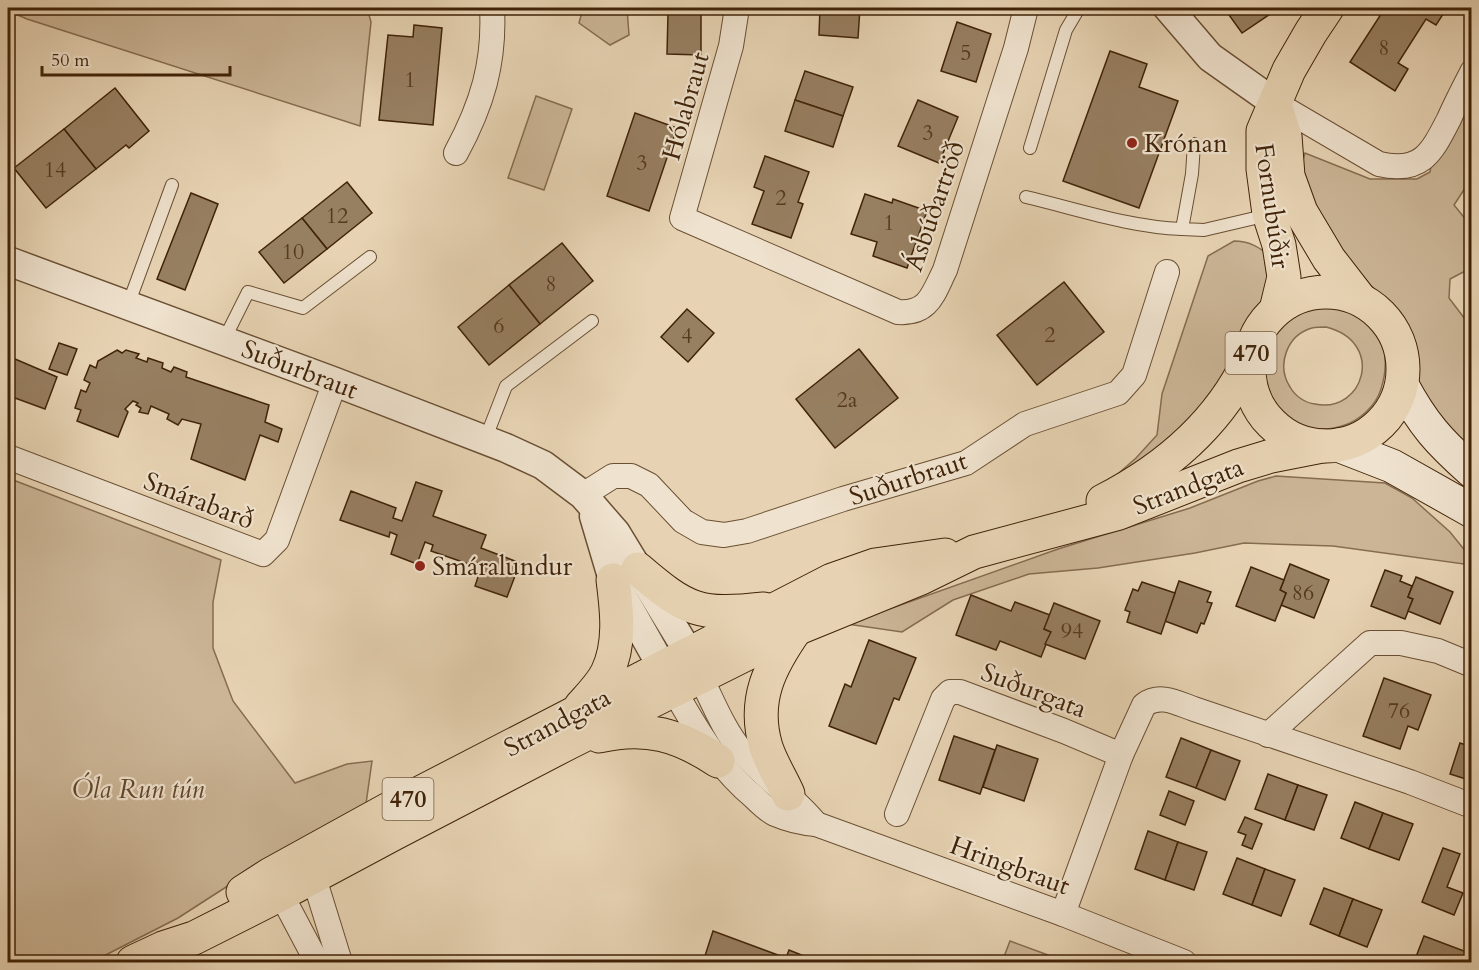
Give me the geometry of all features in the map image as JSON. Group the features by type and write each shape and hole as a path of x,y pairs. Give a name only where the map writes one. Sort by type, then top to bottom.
{"main road":[{"name":"Fornubúðir","path":"1276,310 1284,277 1279,245 1269,214 1263,169 1263,131 1289,70 1327,8"},
{"name":"Fornubúðir","path":"1275,103 1285,136 1288,176 1301,212 1329,259 1360,299"},
{"name":"470","path":"1316,292 1339,293 1360,299 1377,311 1390,326 1400,345 1403,365 1402,385 1394,407 1379,425 1360,438 1330,446 1298,441 1276,428 1260,408 1250,385 1249,360 1254,341 1263,324 1276,310 1295,298 1316,292"},
{"name":"Strandgata","path":"1055,530 1132,486 1172,458 1225,403 1249,360"},
{"path":"1402,385 1419,416 1437,439 1472,471"},
{"path":"1330,446 1392,466 1472,511"},
{"name":"Strandgata","path":"133,963 163,948 187,927 307,867 397,805 570,729 787,619 832,580 875,565 928,556 974,552 1119,513 1238,466 1271,456 1330,446"},
{"path":"718,761 695,746 642,730 610,733 570,729 610,665 626,574 677,601 700,610 787,619 779,653 769,672 763,692 761,712 766,747 788,794"}],"street":[{"path":"456,153 485,91 492,37 492,8"},
{"name":"Hólabraut","path":"682,218 731,46 737,8"},
{"name":"Ásbúðartröð","path":"682,218 897,312 909,313 921,309 931,299 945,270 1016,48 1026,8"},
{"path":"1168,8 1210,57 1275,103"},
{"name":"Fornubúðir","path":"1275,103 1379,164 1392,167 1406,166 1421,161 1433,150 1472,72"},
{"name":"Suðurbraut","path":"8,261 224,340 485,440 543,465 587,500 613,476 631,476 649,485 683,521 702,532 724,535 747,531 843,499 966,463 1025,424 1118,393 1134,375 1167,272"},
{"name":"Smárabarð","path":"8,457 263,555 277,540 335,382"},
{"path":"587,500 681,672"},
{"path":"1268,735 1370,643 1401,643 1438,651 1472,664"},
{"name":"Hringbraut","path":"681,672 693,724 718,761 744,789 773,813 795,822 816,824 1063,914 1138,954 1184,963"},
{"name":"Hringbraut","path":"681,672 742,751 800,805 816,824"},
{"name":"Suðurgata","path":"897,814 943,699 950,692 960,692 1121,755"},
{"path":"1063,914 1121,755 1144,705 1151,700 1160,698 1410,782 1472,806"},
{"path":"307,867 340,963"},
{"path":"276,884 317,963"}],"lane":[{"path":"1030,148 1066,30 1079,8"},
{"path":"1182,229 1192,174 1194,144"},
{"path":"128,305 172,185"},
{"path":"1026,197 1132,223 1163,228 1204,230 1269,214"},
{"path":"224,340 248,292 303,308 370,257"},
{"path":"485,440 506,386 592,321"}],"green space":[{"path":"8,8 367,8 371,22 360,126 27,19 8,11"},
{"path":"583,8 627,8 629,35 610,45 579,23"},
{"path":"536,96 572,109 544,190 508,178"},
{"path":"1471,96 1471,183 1469,182 1454,205 1471,226 1471,268 1450,279 1449,298 1471,327 1471,450 1466,452 1416,384 1417,360 1412,336 1401,313 1383,295 1358,276 1338,254 1300,170 1305,153 1370,179 1417,179 1430,172 1432,159"},
{"path":"1234,241 1254,245 1270,256 1265,294 1253,317 1240,370 1192,424 1111,480 1157,435 1162,394 1208,256"},
{"path":"1323,301 1354,312 1375,331 1382,343 1385,372 1379,395 1360,417 1342,426 1314,429 1291,421 1273,406 1262,386 1259,363 1263,340 1277,320 1301,305","holes":["1326,327 1345,335 1356,347 1362,361 1361,375 1356,388 1346,398 1332,404 1315,404 1301,398 1290,387 1284,369 1286,352 1290,344 1303,332 1314,328"]},
{"path":"1276,476 1385,483 1412,498 1450,532 1471,558 1471,565 1333,546 1244,543 1098,568 1029,574 953,600 902,632 847,624 1058,549 1190,508"},
{"name":"Óla Run tún","path":"8,478 221,560 213,602 213,648 233,701 295,783 347,764 372,761 365,811 296,842 178,918 92,962 8,962"},
{"path":"1010,941 1048,955 1045,962 1002,962"}],"building":[{"path":"668,8 701,8 701,14 668,14"},
{"path":"820,8 860,8 858,38 819,35"},
{"path":"1224,8 1279,8 1242,33"},
{"path":"1385,8 1447,8 1436,25 1426,19 1398,63 1408,69 1395,91 1350,62"},
{"path":"668,14 701,14 701,55 667,54"},
{"path":"957,22 991,34 976,82 941,71"},
{"path":"414,25 442,28 433,125 379,120 388,35 413,37"},
{"path":"1110,51 1147,64 1139,87 1178,101 1139,208 1063,181"},
{"path":"805,71 853,87 843,116 795,100"},
{"path":"115,88 149,131 129,148 126,145 96,169 64,129"},
{"path":"795,100 843,116 833,147 785,131"},
{"path":"918,100 958,117 939,163 898,146"},
{"path":"635,113 677,128 649,211 607,196"},
{"path":"64,129 96,169 46,208 14,168"},
{"path":"765,156 809,172 798,202 803,204 791,238 752,224 764,191 754,187"},
{"path":"347,182 372,213 327,249 302,218"},
{"path":"191,193 218,204 185,290 157,279"},
{"path":"865,194 892,203 893,199 927,211 907,268 873,256 877,242 851,234"},
{"path":"302,218 327,249 284,283 259,252"},
{"path":"562,243 593,281 540,324 509,285"},
{"path":"1064,282 1104,332 1037,385 997,335"},
{"path":"509,285 540,324 489,365 458,327"},
{"path":"687,309 714,333 688,362 661,337"},
{"path":"59,343 77,349 67,375 49,369"},
{"path":"859,349 898,398 835,448 796,399"},
{"path":"117,350 122,353 126,350 139,354 136,358 147,362 148,358 163,363 162,368 171,372 174,367 187,372 186,377 269,405 265,422 282,429 278,442 260,435 245,480 191,459 201,424 182,419 178,425 167,419 169,414 151,406 148,414 139,412 141,408 133,401 125,409 128,412 118,437 77,421 81,410 75,408 81,390 86,392 90,383 84,380 90,365 96,368 98,361"},
{"path":"8,356 57,377 45,409 15,398 10,413 8,412"},
{"path":"416,482 442,491 433,516 486,535 481,548 520,563 507,597 475,586 482,565 478,563 477,567 431,551 433,545 425,542 417,564 391,554 397,535 390,532 389,537 340,520 351,491 396,508 393,518 402,521"},
{"path":"1290,564 1329,580 1314,618 1281,605 1286,593 1280,590"},
{"path":"1251,567 1284,580 1280,590 1286,593 1275,621 1236,606"},
{"path":"1385,570 1402,576 1400,581 1412,586 1408,597 1413,599 1405,619 1371,606"},
{"path":"1416,577 1453,592 1440,624 1408,611 1413,599 1408,597"},
{"path":"1179,581 1211,592 1207,602 1212,603 1204,624 1201,623 1197,633 1165,621"},
{"path":"1142,582 1175,593 1161,634 1127,622 1130,612 1125,610 1133,589 1138,591"},
{"path":"971,595 1011,611 1015,602 1050,615 1044,629 1051,632 1041,657 1000,641 996,650 956,635"},
{"path":"1054,603 1100,621 1085,659 1045,644 1051,632 1044,629"},
{"path":"869,640 916,658 899,700 894,698 876,744 829,726 845,684 851,687"},
{"path":"1384,678 1431,695 1418,730 1408,726 1400,749 1363,736"},
{"path":"954,736 995,750 980,794 939,780"},
{"path":"1181,738 1211,750 1196,788 1166,777"},
{"path":"1460,743 1472,747 1472,781 1450,774"},
{"path":"997,745 1038,759 1024,801 983,787"},
{"path":"1211,750 1240,761 1225,800 1196,788"},
{"path":"1268,774 1298,785 1285,820 1255,809"},
{"path":"1298,785 1327,795 1314,830 1285,820"},
{"path":"1169,791 1194,801 1185,825 1160,815"},
{"path":"1355,802 1383,813 1369,849 1341,838"},
{"path":"1383,813 1413,824 1399,860 1369,849"},
{"path":"1245,817 1262,824 1252,849 1242,845 1246,835 1238,832"},
{"path":"1148,831 1178,842 1165,880 1135,869"},
{"path":"1178,842 1207,852 1194,890 1165,880"},
{"path":"1443,848 1460,854 1447,887 1463,893 1454,915 1422,902"},
{"path":"1237,858 1265,869 1252,905 1223,894"},
{"path":"1265,869 1295,880 1281,916 1252,905"},
{"path":"1324,888 1353,899 1339,936 1310,924"},
{"path":"1353,899 1382,910 1367,947 1339,936"},
{"path":"713,931 786,958 789,950 819,962 703,962"},
{"path":"1424,936 1472,954 1472,962 1414,962"}],"place":[{"name":"Krónan","path":"1132,143"},
{"name":"Smáralundur","path":"420,566"}]}
